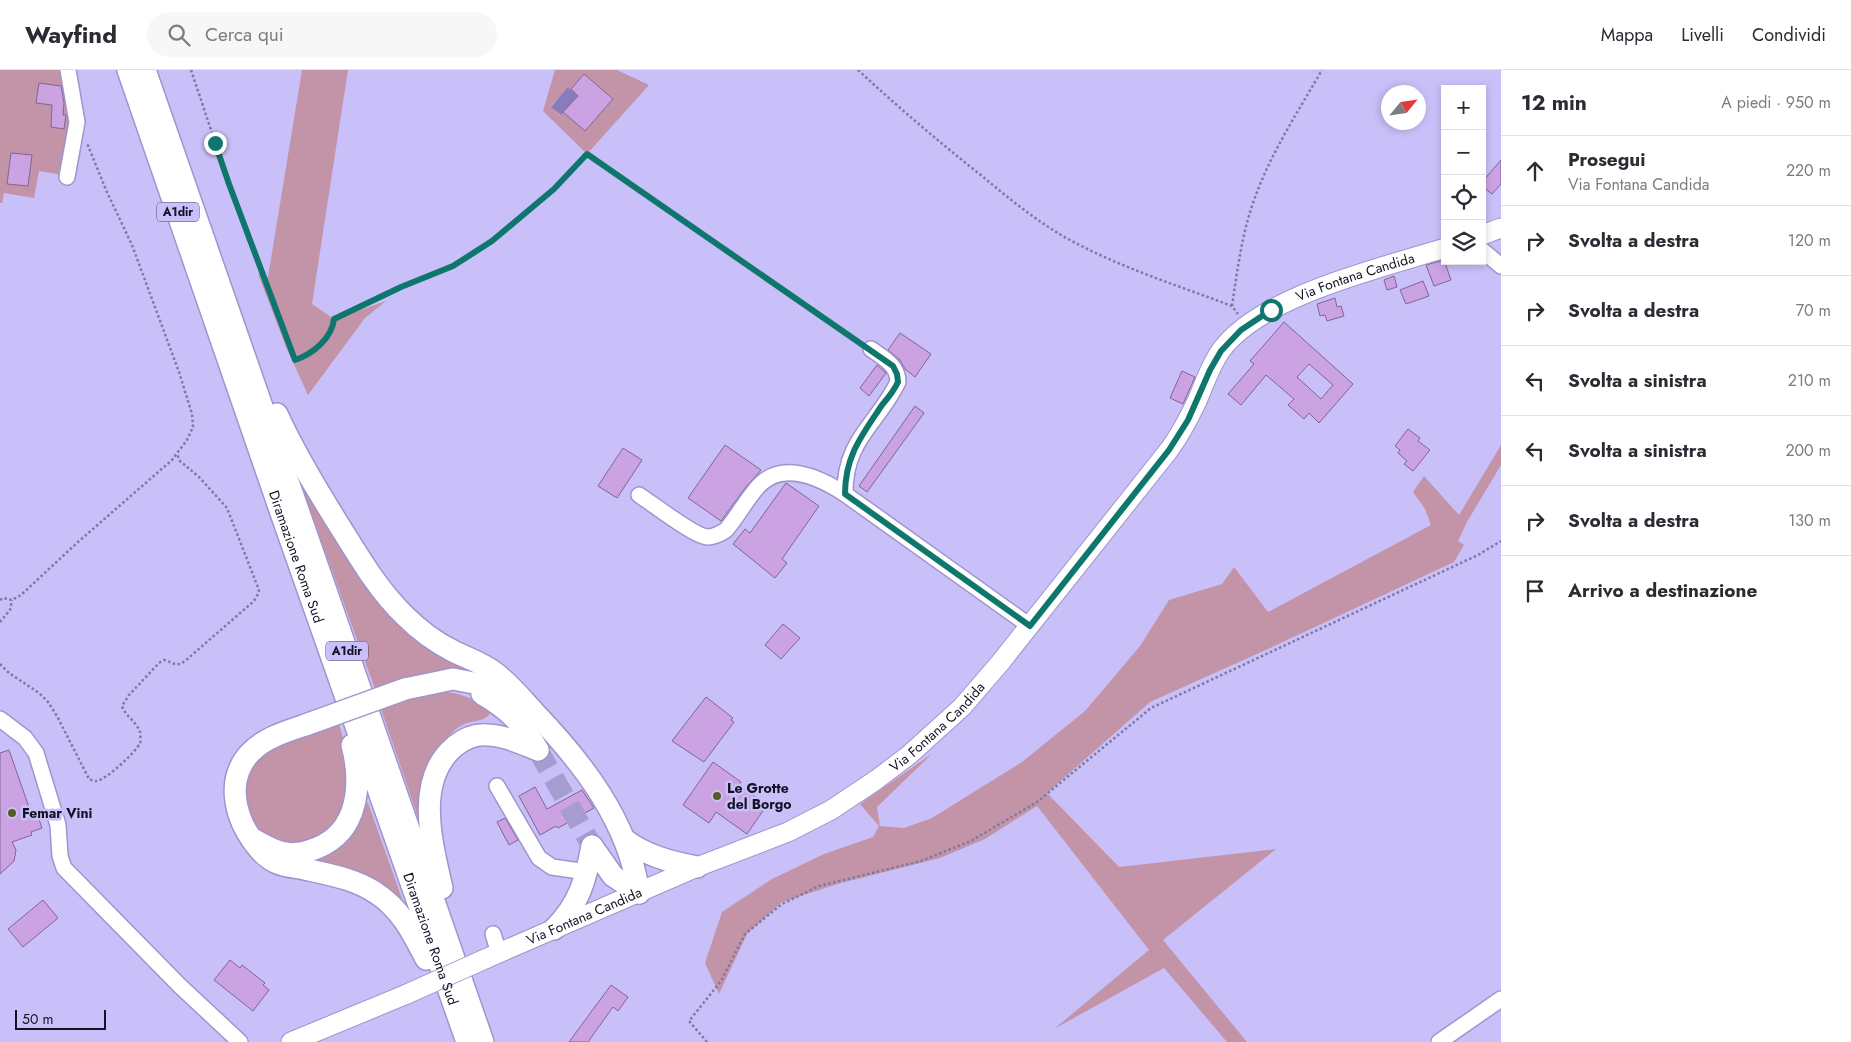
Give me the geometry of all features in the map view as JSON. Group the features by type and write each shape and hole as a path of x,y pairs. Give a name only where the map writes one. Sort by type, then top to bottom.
{"highway":[{"name":"Diramazione Roma Sud","path":"128,70 467,1042"},
{"name":"Diramazione Roma Sud","path":"145,70 484,1042"},
{"path":"211,261 270,400 292,445 325,503 370,574 395,606 418,628 444,646 493,672 522,698 566,745 599,790 624,839 633,864 639,893"},
{"path":"251,838 276,851 287,854 308,851 326,844 339,834 350,819 357,787 357,770 351,742 281,513"},
{"path":"452,1001 432,970 409,926 384,898 368,888 346,879 276,862 266,855 251,838 240,819 235,802 237,782 244,761 252,751 264,742 308,724 405,690 452,679 484,685 522,698"},
{"path":"452,679 506,709 522,727 538,750 492,735 477,735 457,744 444,756 433,781 430,798 430,829 442,888 484,1042"},
{"path":"624,839 653,856 697,867"},
{"path":"554,929 564,920 575,905 587,872 592,846 613,876 639,893"}],"main road":[{"path":"1486,234 1501,228"},
{"name":"Via Fontana Candida","path":"291,1042 407,994 697,867 798,828 831,810 876,780 915,750 962,707 1030,626 1169,450 1188,420 1215,360 1231,338 1246,325 1279,306 1324,287 1441,249"}],"street":[{"path":"67,177 77,122 68,70"},
{"path":"1486,253 1501,266"},
{"path":"845,494 845,477 852,452 898,382 893,366 871,349"},
{"path":"640,495 696,534 708,537 720,534 726,530 757,487 765,480 774,475 792,473 812,477 832,485 1030,626"},
{"path":"0,719 21,734 36,753 58,825 60,856 64,868 180,986 240,1042"},
{"path":"498,786 539,858 552,866 587,872"},
{"path":"492,956 493,934"},
{"path":"1439,1042 1501,998"}],"path":[{"path":"191,70 229,184 295,360 302,358 327,339 333,328 334,319 401,287 453,266 492,241 554,189 587,154 871,349"},
{"path":"858,70 972,169 1015,203 1060,234 1104,258 1232,306 1246,325"},
{"path":"1232,306 1244,234 1258,188 1276,149 1322,70"},
{"path":"0,600 3,598 12,600 21,595 78,542 172,460 187,440 193,427 192,414 179,372 132,245 106,190 84,133 77,122"},
{"path":"0,664 48,702 89,779 95,782 103,780 119,767 140,743 140,732 124,712 122,706 129,695 159,663 164,660 174,665 180,665 185,661 254,601 259,590 227,508 180,461 177,454"},
{"path":"707,1042 689,1021 721,981 745,934 782,904 819,886 921,861 971,841 1037,802 1151,708 1478,555 1501,541"},
{"path":"0,622 10,610 12,600"}],"shaded area":[{"path":"0,70 62,70 77,132 69,176 39,171 34,198 4,193 2,203 0,203"},
{"path":"302,70 348,70 312,304 334,319 386,301 365,318 308,395 286,347 258,274 268,277"},
{"path":"555,70 617,70 649,85 587,154 543,111","holes":["584,74 613,99 564,112 578,96 560,115 551,106 569,88 571,89"]},
{"path":"568,87 578,96 561,115 551,107"},
{"path":"1501,445 1501,465 1467,522 1458,541 1464,545 1454,562 1150,702 1047,793 1119,867 1276,849 1163,940 1247,1042 1227,1042 1164,968 1054,1029 1149,950 1037,806 985,839 940,858 841,883 782,902 747,934 719,994 705,963 722,912 772,879 824,854 873,837 879,826 860,804 933,753 877,807 880,826 904,828 932,818 1022,762 1085,711 1140,646 1169,600 1222,584 1234,567 1268,612 1431,525 1425,509 1413,492 1424,476 1459,515"},
{"path":"297,474 363,574 496,677 438,671 375,689"},
{"path":"437,691 465,696 490,711 487,717 482,720 467,723 457,728 436,753 420,823 381,709 424,693"},
{"path":"339,724 349,758 343,825 301,848 264,838 248,817 244,786 253,764 272,747"},
{"path":"365,802 368,803 406,910 312,863 328,856 348,840 358,826"}],"building":[{"path":"584,74 613,99 585,131 563,112 578,96 571,89"},
{"path":"39,83 61,86 64,103 63,115 66,115 64,129 51,127 52,105 36,103"},
{"path":"11,153 32,155 28,186 7,184"},
{"path":"1501,160 1501,184 1492,194 1486,189 1486,177"},
{"path":"1441,261 1441,265 1446,265 1451,280 1434,286 1426,265"},
{"path":"1394,276 1397,287 1387,290 1384,280"},
{"path":"1423,281 1429,296 1406,304 1400,290"},
{"path":"1335,298 1337,307 1341,306 1344,316 1327,321 1325,315 1320,316 1317,304"},
{"path":"1284,322 1353,384 1319,423 1309,413 1304,419 1288,405 1294,399 1266,375 1241,405 1228,394 1254,364 1250,361","holes":["1309,364 1333,385 1321,399 1297,377"]},
{"path":"900,333 931,354 915,377 888,350"},
{"path":"877,365 886,373 869,396 860,388"},
{"path":"1182,371 1195,377 1183,404 1170,398"},
{"path":"915,406 924,413 867,492 859,486"},
{"path":"1408,429 1420,438 1418,441 1430,450 1413,471 1404,464 1407,461 1398,453 1400,450 1395,446"},
{"path":"725,445 761,470 721,521 688,498"},
{"path":"623,448 642,460 617,498 598,486"},
{"path":"786,483 819,506 782,559 787,563 775,578 733,544 745,529 750,533"},
{"path":"783,624 800,638 781,659 765,645"},
{"path":"706,697 733,718 731,720 734,722 704,762 672,741"},
{"name":"Femar Vini","path":"9,750 31,813 36,811 42,828 31,832 32,835 12,842 16,850 14,861 0,874 0,753"},
{"name":"Le Grotte del Borgo","path":"713,762 741,782 739,785 767,805 747,834 716,812 709,823 683,805"},
{"path":"535,787 547,809 582,790 594,808 558,828 556,826 540,835 519,796"},
{"path":"505,818 518,840 509,845 497,822"},
{"path":"43,900 58,918 23,947 8,929"},
{"path":"230,960 240,968 242,965 265,983 263,985 269,990 253,1011 214,980"},
{"path":"611,985 628,997 618,1011 613,1007 588,1042 569,1042"}],"tunnel":[{"path":"538,750 592,846"}],"place":[{"name":"Le Grotte del Borgo","path":"717,796"},
{"name":"Femar Vini","path":"12,813"}],"route":[{"path":"215,143 295,360 302,358 327,339 333,328 334,319 401,287 453,266 492,241 554,189 587,154 893,366 898,382 852,452 845,477 845,494 1030,626 1160,463 1188,420 1210,370 1221,351 1231,338 1252,321 1271,310"}]}
